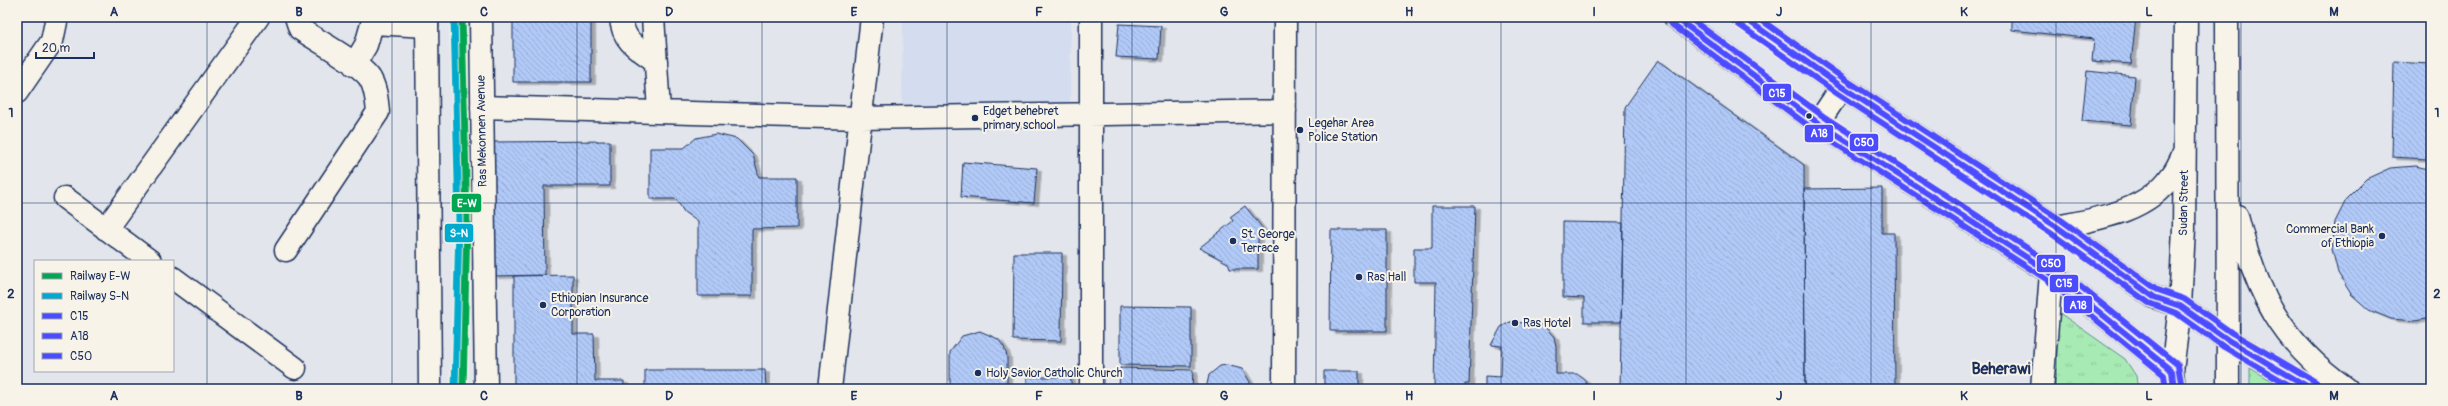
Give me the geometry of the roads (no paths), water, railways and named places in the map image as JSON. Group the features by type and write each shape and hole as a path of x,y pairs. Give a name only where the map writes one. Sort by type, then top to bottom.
{"main road":[{"path":"17,92 52,41 57,17"},
{"path":"106,229 258,17"},
{"path":"286,250 378,112 376,92 369,76 300,29 296,17"},
{"name":"Ras Mekonnen Avenue","path":"481,17 486,389"},
{"path":"621,17 621,23 631,44 656,61"},
{"path":"653,17 659,111"},
{"path":"830,389 872,17"},
{"path":"1091,17 1091,389"},
{"path":"1284,389 1285,17"},
{"path":"1675,17 1818,123 2051,273 2173,380"},
{"path":"1743,17 1842,87 2057,227 2154,297 2180,306 2228,340 2312,389"},
{"name":"Sudan Street","path":"2173,380 2180,306 2185,150 2186,17"},
{"path":"2227,17 2229,150 2228,389"},
{"path":"354,65 366,45 373,20 427,21 429,388"},
{"path":"1818,123 1842,87"},
{"path":"482,107 860,118 1285,111"},
{"path":"2057,227 2124,211 2150,197 2172,176 2185,150"},
{"path":"2229,150 2236,208 2244,244 2258,282 2275,318 2301,351 2346,389"},
{"path":"65,198 149,260"},
{"path":"2042,389 2051,273"},
{"path":"174,279 295,368"}],"rail line":[{"name":"S-N","path":"454,17 459,223 455,389"},
{"name":"E-W","path":"462,17 467,223 463,389"}],"place":[{"name":"Edget behebret primary school","path":"975,118"},
{"name":"Legehar Area Police Station","path":"1300,130"},
{"name":"Commercial Bank of Ethiopia","path":"2382,236"},
{"name":"St. George Terrace","path":"1233,241"},
{"name":"Ras Hall","path":"1359,277"},
{"name":"Ethiopian Insurance Corporation","path":"543,305"},
{"name":"Ras Hotel","path":"1515,323"},
{"name":"Holy Savior Catholic Church","path":"978,373"}],"district":[{"name":"Beherawi","path":"2001,369"}]}
